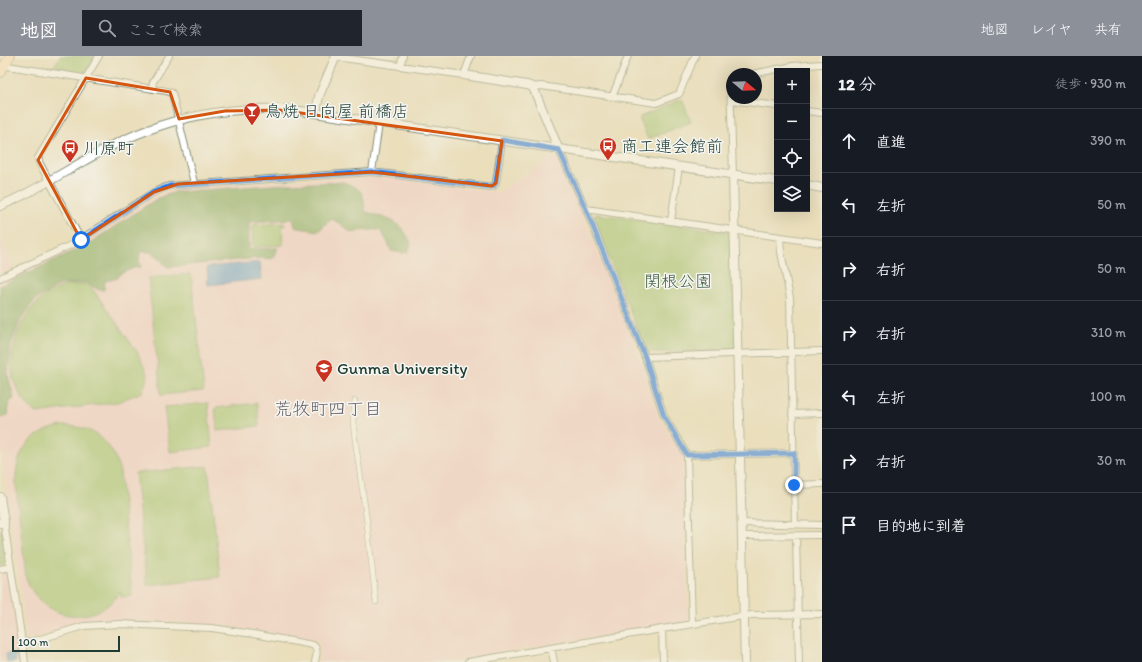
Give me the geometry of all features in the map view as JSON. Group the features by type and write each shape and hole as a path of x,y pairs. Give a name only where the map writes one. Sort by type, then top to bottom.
{"main road":[{"path":"1,68 10,56"}],"street":[{"path":"81,240 38,158 99,56"},
{"path":"152,88 153,82 168,56"},
{"path":"316,113 319,96 334,56 464,75 533,87 541,86 613,95 656,103 678,95 694,56"},
{"path":"400,66 403,56"},
{"path":"464,75 471,56"},
{"path":"613,95 628,56"},
{"path":"762,72 793,66 822,64"},
{"path":"1,68 86,78 152,88 172,93 194,183"},
{"path":"533,87 559,150 586,209 645,357 664,416 687,455 692,624"},
{"path":"731,104 746,662"},
{"path":"762,104 774,106"},
{"path":"0,206 49,181 118,142 143,131 179,119 243,109 316,113 774,181"},
{"path":"810,111 822,113"},
{"path":"372,172 379,123"},
{"path":"0,278 81,240 154,192 170,186 194,183 372,172 492,186 496,183 502,140"},
{"path":"671,221 679,167"},
{"path":"810,186 822,188"},
{"path":"586,209 822,243"},
{"path":"780,237 781,252 790,298 795,525"},
{"path":"645,357 822,351"},
{"path":"355,401 353,422 354,439 366,515 376,602"},
{"path":"792,414 822,413"},
{"path":"687,455 794,453"},
{"path":"794,485 822,484"},
{"path":"0,497 2,523 25,662"},
{"path":"742,523 822,525"},
{"path":"742,536 822,535"},
{"path":"796,536 799,662"},
{"path":"0,569 10,567"},
{"path":"468,662 744,616 822,614"},
{"path":"23,643 84,626 119,624 194,627 236,631 313,645 316,646 317,651 315,662"},
{"path":"662,629 663,662"},
{"path":"551,648 554,662"}],"highlighted area":[{"path":"86,78 170,92 179,119 225,111 279,110 502,141 496,183 492,186 372,172 178,184 154,192 81,240 38,160"}],"shaded area":[{"name":"Gunma University","path":"555,156 560,158 637,349 659,417 684,455 688,619 685,622 447,662 318,662 320,642 230,627 191,623 115,621 85,623 31,639 27,638 0,442 0,282 86,242 154,196 167,191 198,186 372,175 499,192"},
{"path":"2,240 13,268 0,274 0,241"},
{"path":"0,573 9,574 21,662 0,662"}],"green space":[{"path":"60,56 95,56 85,73 82,74 52,70"},
{"path":"682,99 691,122 648,139 640,121 640,117"},
{"path":"344,182 355,187 361,192 364,199 365,211 392,221 402,228 411,243 408,252 402,253 391,251 380,230 363,230 353,233 338,222 331,219 318,231 298,228 295,226 293,219 249,222 249,249 278,248 272,259 259,258 167,267 153,253 145,251 140,252 139,261 141,267 134,268 120,274 118,278 105,281 104,290 99,290 85,282 59,285 35,300 21,319 11,344 8,374 14,399 11,400 7,410 9,414 6,417 0,418 0,286 88,244 158,198 175,192 287,184"},
{"name":"関根公園","path":"596,214 729,232 732,235 735,348 732,351 650,352 645,349 593,217"},
{"path":"284,223 285,226 282,226 283,245 253,247 252,225"},
{"path":"191,274 204,391 161,395 148,278"},
{"path":"89,284 138,353 148,376 142,392 118,402 36,413 28,406 22,397 13,378 13,352 21,325 37,302 47,294 66,286"},
{"path":"208,403 212,447 170,452 164,407"},
{"path":"257,403 259,426 217,431 215,408"},
{"path":"62,426 73,426 84,429 93,432 100,437 112,452 117,461 120,472 132,596 121,597 120,591 115,599 105,607 92,613 81,615 61,613 52,609 36,597 31,588 26,578 16,486 18,464 21,454 26,446 32,439 41,433"},
{"path":"208,466 220,577 147,585 135,473"},
{"path":"0,529 3,532 7,563 0,566"}],"water":[{"path":"260,262 262,279 208,285 207,267"},
{"path":"15,653 16,662 7,662 6,654"}],"place":[{"name":"鳥焼 日向屋 前橋店","path":"252,126"},
{"name":"商工連会館前","path":"608,161"},
{"name":"川原町","path":"70,163"},
{"name":"Gunma University","path":"324,383"}],"district":[{"name":"荒牧町四丁目","path":"328,409"}],"route":[{"path":"81,240 160,188 178,184 372,172 490,187 494,186 496,183 502,140 559,150 586,209 645,357 664,416 687,455 794,453 794,485"}]}
